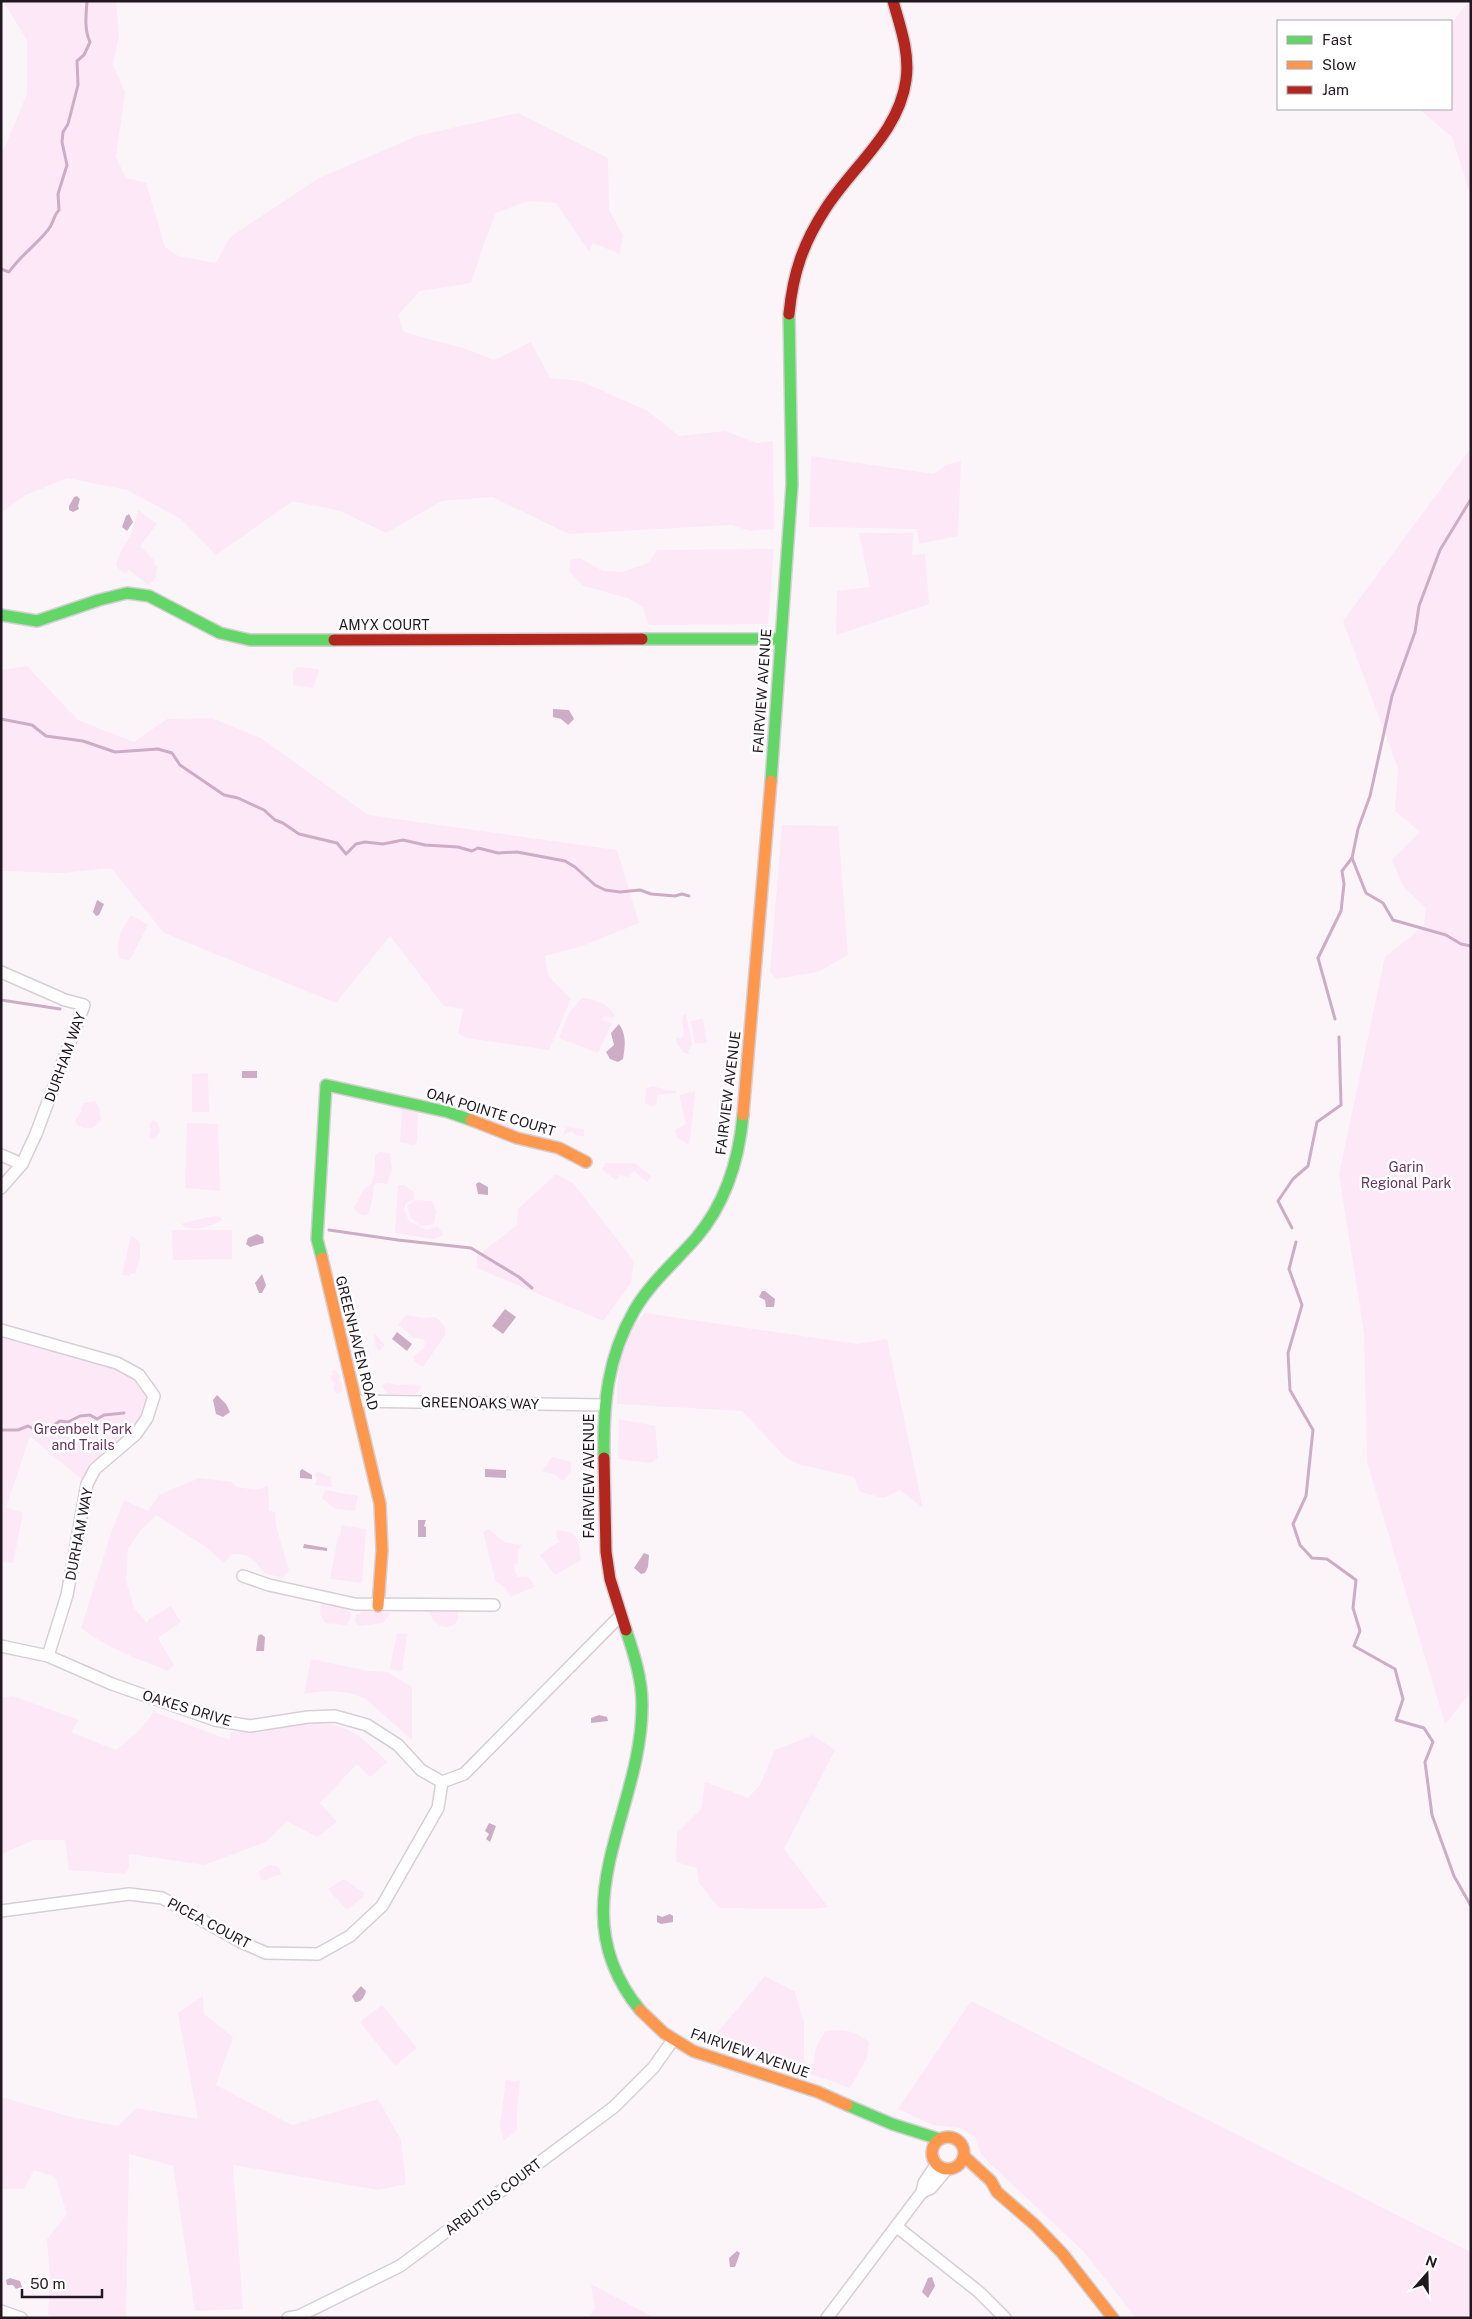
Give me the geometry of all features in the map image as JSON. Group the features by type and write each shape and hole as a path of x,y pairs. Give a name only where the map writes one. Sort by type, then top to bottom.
{"main road":[{"name":"FAIRVIEW AVENUE","path":"893,1 904,33 908,55 908,74 902,102 877,146 834,193 817,219 799,258 791,287 788,376 792,483 741,1138 736,1161 720,1202 710,1220 689,1246 656,1280 635,1308 610,1367 604,1405 604,1544 610,1581 641,1685 641,1725 605,1888 603,1907 604,1933 613,1967 632,2001 646,2019 673,2040 693,2050 840,2101 892,2124 939,2140"},
{"name":"AMYX COURT","path":"1,615 20,620 37,621 99,600 127,593 149,596 220,633 250,640 781,639"},
{"name":"OAK POINTE COURT","path":"326,1085 448,1112 517,1138 559,1148 586,1162"},
{"name":"GREENHAVEN ROAD","path":"326,1085 317,1238 380,1504 382,1550 378,1606"},
{"name":"FAIRVIEW AVENUE","path":"892,2124 900,2133 932,2153"},
{"path":"997,2192 991,2181 965,2157 964,2147 958,2140 948,2137 939,2140 934,2146 932,2153 946,2167 997,2192 1035,2225 1062,2253 1114,2318"},
{"path":"946,2167 965,2157"}],"street":[{"name":"DURHAM WAY","path":"1,972 65,1000 84,1005 36,1134 22,1164 1,1188"},
{"path":"1,1154 22,1164"},
{"name":"DURHAM WAY","path":"1,1330 117,1363 139,1375 149,1386 154,1396 147,1418 136,1434 96,1470 87,1484 68,1595 48,1656"},
{"name":"GREENOAKS WAY","path":"356,1401 604,1405"},
{"path":"243,1576 269,1585 355,1604 378,1606 494,1605"},
{"path":"442,1782 464,1774 621,1615"},
{"name":"OAKES DRIVE","path":"1,1646 48,1656 112,1684 215,1720 250,1726 308,1717 335,1716 367,1724 398,1745 421,1770 442,1782"},
{"name":"PICEA COURT","path":"1,1911 134,1894 143,1895 162,1898 241,1942 266,1953 318,1954 350,1936 382,1906 438,1808 442,1782"},
{"name":"ARBUTUS COURT","path":"296,2317 400,2266 614,2107 653,2068 673,2040"},
{"path":"827,2318 922,2192 924,2183 946,2167"},
{"path":"897,2226 972,2286 1004,2318"},
{"path":"1,2311 21,2318"}],"green space":[{"path":"3,1 116,1 119,36 113,65 125,92 116,157 126,178 146,183 165,247 178,256 216,263 230,237 319,178 417,136 518,113 608,158 609,210 623,235 620,254 593,243 589,252 556,203 528,201 496,213 471,283 420,291 398,315 404,332 469,350 494,360 531,342 550,378 580,381 648,411 679,436 725,431 757,443 773,441 774,529 750,531 732,525 569,534 492,497 442,501 386,533 340,511 293,501 216,555 181,519 127,490 67,478 24,496 1,513 1,150 4,149 27,94 27,40"},
{"path":"1469,1 1471,1 1471,197 1452,137 1420,110 1452,110 1452,23"},
{"name":"Garin Regional Park","path":"1471,448 1471,1692 1445,1724 1367,1462 1364,1333 1339,1174 1385,957 1424,926 1426,908 1403,886 1392,860 1420,832 1395,811 1398,768 1343,621"},
{"path":"811,456 934,474 946,465 961,461 958,536 919,544 917,529 809,527"},
{"path":"138,510 157,524 140,546 155,561 154,563 157,566 156,577 148,585 129,570 125,574 116,566 120,553 134,529"},
{"path":"859,533 913,533 912,555 925,554 929,604 836,635 837,591 870,587"},
{"path":"774,549 768,624 648,625 643,607 628,598 583,586 570,572 570,560 580,558 603,571 622,572 648,563 657,550"},
{"path":"27,666 78,720 134,742 167,719 211,718 261,738 368,815 617,850 639,923 582,946 545,956 548,975 571,999 549,1050 466,1038 458,1033 463,1009 444,1006 390,936 336,1003 164,933 111,868 63,873 1,871 1,670"},
{"path":"297,667 318,669 313,688 293,685 293,673"},
{"path":"782,825 838,826 848,955 818,972 776,979 770,971"},
{"path":"131,915 148,925 130,960 119,959 118,941"},
{"path":"582,998 600,1002 615,1015 612,1018 604,1016 602,1020 612,1023 598,1053 559,1038 569,1013"},
{"path":"684,1014 686,1014 692,1044 688,1051 689,1054 684,1053 677,1044 676,1037 680,1039 684,1035 682,1020"},
{"path":"703,1019 707,1043 695,1044 691,1021"},
{"path":"208,1073 209,1112 192,1112 192,1074"},
{"path":"653,1086 676,1091 677,1093 657,1095 656,1105 652,1107 645,1103 646,1088"},
{"path":"695,1091 689,1145 677,1137 675,1130 686,1124 679,1095"},
{"path":"95,1101 99,1107 101,1120 93,1128 83,1128 76,1124 75,1120 82,1111 81,1108 84,1103"},
{"path":"402,1109 418,1113 417,1142 414,1145 400,1142"},
{"path":"500,1117 509,1121 515,1130 491,1120"},
{"path":"153,1120 158,1123 160,1131 156,1138 152,1139 149,1136 151,1130 149,1126"},
{"path":"187,1123 218,1124 220,1191 185,1188"},
{"path":"566,1127 584,1129 584,1136 577,1136 572,1131 563,1135"},
{"path":"379,1152 390,1153 392,1169 387,1184 377,1183 374,1185 369,1211 367,1215 361,1214 356,1212 354,1208 364,1189 371,1184 374,1176 375,1155"},
{"path":"605,1163 635,1163 651,1176 647,1182 634,1171 628,1177 620,1175 616,1180 602,1170"},
{"path":"556,1174 573,1183 634,1261 631,1283 603,1321 477,1268 477,1256 517,1225 518,1209"},
{"path":"398,1185 404,1185 414,1192 414,1200 406,1203 404,1209 409,1221 427,1230 437,1226 444,1235 433,1239 395,1233"},
{"path":"417,1200 432,1201 436,1211 434,1224 421,1226 411,1218 407,1205"},
{"path":"214,1216 220,1217 222,1220 196,1229 182,1225 183,1223"},
{"path":"172,1230 232,1230 232,1259 173,1260"},
{"path":"131,1235 140,1242 140,1259 135,1274 131,1273 130,1276 122,1275"},
{"path":"645,1313 857,1344 887,1339 923,1508 900,1490 884,1498 860,1492 854,1477 801,1465 786,1458 742,1411 617,1404 619,1366 624,1345"},
{"path":"352,1315 364,1367 352,1363 340,1316"},
{"path":"406,1315 423,1318 435,1317 445,1327 445,1335 423,1367 414,1361 413,1357 424,1348 425,1343 423,1339 414,1338 398,1325"},
{"name":"Greenbelt Park and Trails","path":"3,1334 117,1363 156,1383 147,1418 87,1484 30,1436 6,1507 23,1513 13,1563 1,1562 1,1341"},
{"path":"375,1334 385,1345 379,1351 374,1342"},
{"path":"335,1370 340,1376 339,1380 342,1385 342,1391 337,1394 333,1390 335,1383 330,1378 333,1374 332,1371"},
{"path":"386,1383 399,1385 413,1384 422,1387 416,1394 388,1394 382,1386"},
{"path":"619,1419 655,1426 658,1458 651,1463 618,1459"},
{"path":"552,1457 571,1462 571,1470 565,1480 542,1471"},
{"path":"318,1471 331,1476 332,1487 315,1485 317,1479 315,1474"},
{"path":"199,1478 232,1482 237,1487 256,1490 268,1486 269,1511 275,1512 276,1526 289,1570 283,1578 264,1573 248,1556 238,1554 232,1554 224,1563 206,1547 156,1515 140,1531 128,1549 126,1580 134,1608 147,1623 149,1619 171,1606 181,1622 158,1638 174,1665 168,1671 112,1647 81,1628 112,1530 124,1500 148,1511 159,1495"},
{"path":"325,1490 358,1496 355,1511 335,1509 322,1498"},
{"path":"342,1525 366,1529 362,1583 330,1579"},
{"path":"489,1529 504,1542 522,1545 518,1550 518,1563 514,1565 515,1572 518,1577 528,1576 535,1587 510,1597 506,1588 496,1582 483,1532"},
{"path":"557,1530 572,1533 578,1540 581,1560 555,1575 540,1555 560,1542 556,1536"},
{"path":"321,1602 347,1609 351,1613 351,1618 346,1625 325,1623 320,1614"},
{"path":"457,1610 459,1617 456,1623 448,1627 443,1627 436,1623 429,1611"},
{"path":"361,1611 391,1613 383,1623 359,1626 355,1622 356,1614 360,1614"},
{"path":"397,1633 407,1634 402,1671 390,1669"},
{"path":"311,1659 369,1671 387,1672 412,1687 412,1740 366,1699 351,1693 335,1691 304,1694"},
{"path":"13,1696 79,1720 71,1732 116,1750 140,1730 154,1712 230,1740 230,1732 308,1723 338,1726 357,1735 388,1762 370,1777 357,1764 320,1803 337,1822 317,1837 287,1821 266,1842 204,1865 129,1854 129,1866 126,1874 69,1870 65,1840 34,1840 2,1854 1,1879 1,1698"},
{"path":"813,1735 835,1750 784,1849 828,1907 813,1909 719,1908 699,1883 697,1868 676,1862 677,1833 701,1809 705,1782 748,1798 760,1785 775,1750"},
{"path":"269,1865 279,1867 281,1874 261,1881 259,1871"},
{"path":"344,1879 364,1893 363,1897 347,1910 328,1889"},
{"path":"765,1976 795,1992 804,2023 804,2060 809,2065 814,2063 817,2046 826,2031 849,2031 869,2042 867,2058 850,2088 712,2039"},
{"path":"203,1996 204,2014 233,2037 216,2085 292,2125 378,2099 401,2140 406,2184 378,2190 233,2165 243,2309 195,2311 173,2166 129,2154 126,2318 55,2318 48,2315 50,2277 47,2239 67,2214 55,2177 34,2170 24,2189 1,2189 1,2097 75,2118 118,2126 137,2108 198,2119 178,2013"},
{"path":"971,2001 1471,2252 1471,2318 1136,2318 1083,2251 981,2155 975,2137 959,2128 933,2125 898,2109"},
{"path":"382,2005 417,2048 395,2066 360,2022"},
{"path":"506,2079 514,2082 520,2080 517,2130 504,2141 500,2126"},
{"path":"591,2284 655,2318 588,2318 595,2309"}],"shaded area":[{"path":"77,496 80,499 79,509 73,512 69,510 69,506 74,497"},
{"path":"129,514 133,522 127,531 122,527 126,516"},
{"path":"553,709 569,710 574,719 568,725 561,719 553,717"},
{"path":"97,900 104,904 99,915 96,916 93,912"},
{"path":"619,1024 622,1028 625,1046 623,1059 618,1062 610,1059 606,1052 614,1045 611,1033"},
{"path":"242,1071 257,1071 257,1078 242,1078"},
{"path":"479,1182 488,1187 488,1195 478,1194 476,1184"},
{"path":"257,1234 263,1237 264,1243 250,1247 246,1244 248,1238"},
{"path":"262,1274 266,1285 262,1293 259,1293 255,1283"},
{"path":"762,1291 765,1291 775,1299 774,1307 766,1307 765,1300 759,1297"},
{"path":"505,1309 516,1317 503,1334 492,1326"},
{"path":"397,1332 412,1344 407,1351 392,1339"},
{"path":"217,1395 226,1404 230,1412 223,1417 216,1414 213,1400"},
{"path":"302,1469 312,1475 312,1479 300,1478 300,1471"},
{"path":"485,1469 506,1470 506,1478 485,1477"},
{"path":"418,1520 426,1520 424,1526 426,1527 426,1537 418,1537"},
{"path":"304,1544 327,1548 327,1551 303,1548"},
{"path":"644,1553 649,1555 648,1567 645,1573 641,1574 634,1568"},
{"path":"261,1634 265,1637 264,1651 256,1651 258,1636"},
{"path":"599,1715 607,1717 608,1721 591,1723 591,1718"},
{"path":"489,1823 496,1826 490,1842 486,1839 489,1834 485,1831"},
{"path":"670,1914 673,1916 673,1922 661,1924 657,1922 657,1915 662,1917"},
{"path":"361,1986 366,1991 364,1997 355,2002 352,1996"},
{"path":"737,2251 740,2253 735,2267 730,2267 729,2258"},
{"path":"932,2277 935,2286 928,2298 922,2292 928,2278"},
{"path":"10,2278 20,2281 22,2287 16,2289 13,2285 7,2285 6,2280"}],"waterway":[{"path":"1,269 9,272 18,260 48,230 59,210 58,194 67,165 62,142 63,132 68,124 78,85 77,61 84,55 90,42 86,27 87,1"},
{"path":"1335,1019 1318,958 1341,911 1344,884 1342,871 1352,858 1358,829 1370,796 1392,696 1415,632 1419,606 1440,550 1471,499"},
{"path":"1,719 32,725 46,736 83,741 115,752 158,749 172,753 180,765 224,795 238,798 264,810 275,820 299,834 337,843 346,854 356,844 365,842 383,844 403,840 425,845 458,847 472,851 478,848 498,853 517,852 565,861 575,867 595,885 605,890 620,892 640,890 651,894 675,896 682,894 689,896"},
{"path":"1352,858 1366,893 1383,903 1393,920 1446,935 1461,944 1471,946"},
{"path":"1,1000 60,1009"},
{"path":"1292,1228 1278,1201 1293,1179 1308,1166 1317,1122 1341,1105 1339,1037"},
{"path":"329,1230 471,1248 519,1277 532,1288"},
{"path":"1296,1242 1289,1269 1302,1305 1288,1353 1290,1390 1313,1430 1306,1496 1293,1524 1300,1545 1312,1558 1327,1559 1356,1580 1353,1608 1360,1631 1354,1646 1395,1669 1403,1699 1396,1720 1424,1728 1433,1742 1425,1762 1432,1815 1454,1876 1471,1906"},
{"path":"1,1430 18,1430 28,1426 38,1431 47,1429 60,1421 68,1422 80,1416 90,1415 97,1419 104,1415 124,1413"}],"traffic: fast":[{"path":"771,781 792,485 789,314"},
{"path":"1,615 37,621 99,600 127,593 149,596 220,633 250,640 334,640"},
{"path":"642,639 781,639"},
{"path":"322,1258 317,1239 326,1085 448,1112 471,1120"},
{"path":"604,1458 604,1419 608,1382 618,1346 634,1311 647,1291 696,1238 715,1211 723,1196 734,1164 743,1115"},
{"path":"626,1630 635,1657 642,1704 639,1744 610,1860 604,1897 605,1934 616,1972 640,2010"},
{"path":"847,2105 892,2124 939,2139"}],"traffic: slow":[{"path":"743,1115 771,781"},
{"path":"471,1120 517,1138 559,1148 586,1162"},
{"path":"322,1258 380,1504 382,1550 378,1606"},
{"path":"640,2010 664,2033 693,2051 818,2092 847,2105"},
{"path":"948,2137 960,2141 964,2153 960,2165 948,2169 936,2165 932,2153 936,2141 948,2137"},
{"path":"965,2157 991,2181 997,2192 1035,2225 1062,2253 1113,2318"}],"traffic: jam":[{"path":"789,314 796,272 811,234 837,192 885,132 902,99 906,80 907,60 904,40 893,1"},
{"path":"334,640 642,639"},
{"path":"604,1458 606,1552 610,1579 626,1630"}]}
